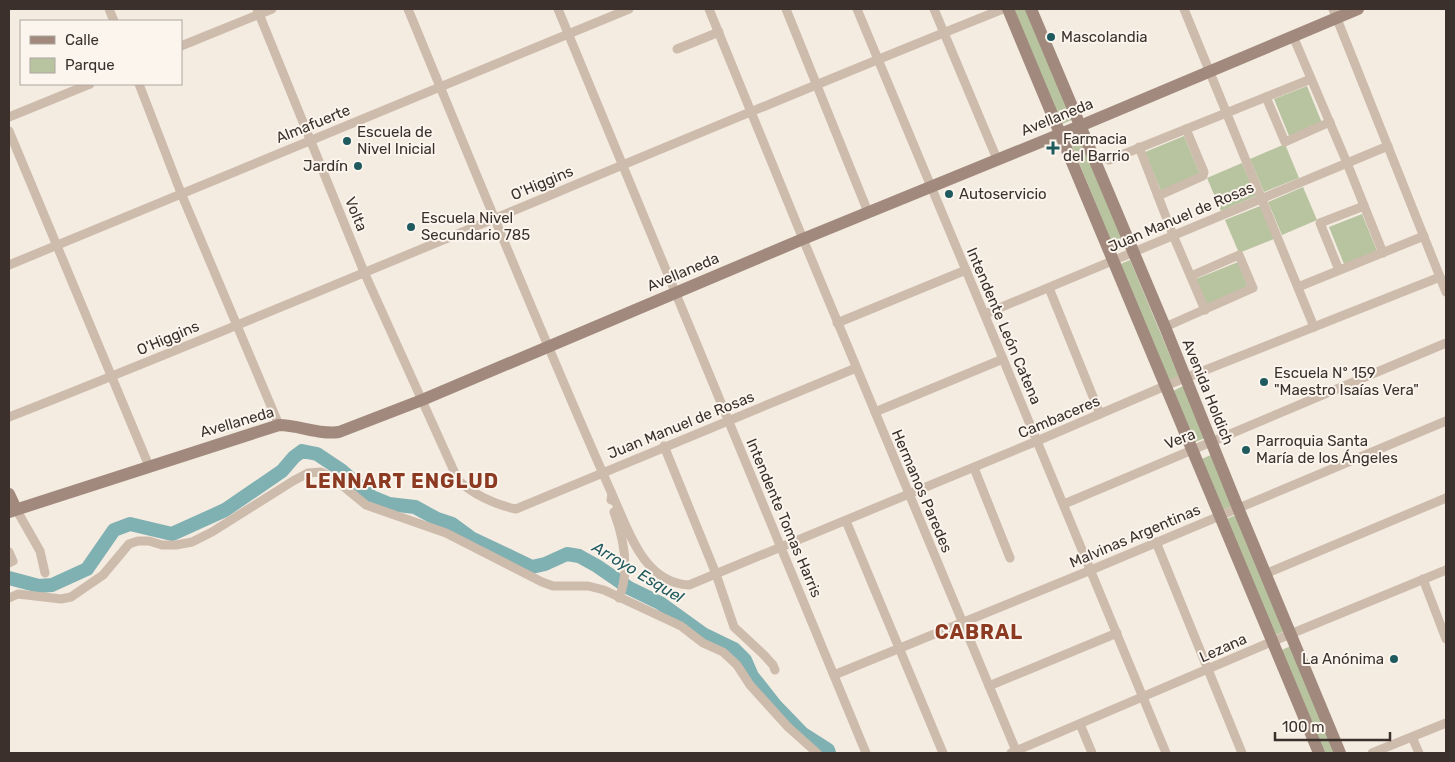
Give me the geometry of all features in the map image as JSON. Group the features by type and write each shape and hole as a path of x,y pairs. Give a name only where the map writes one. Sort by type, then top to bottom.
{"street":[{"path":"182,46 258,11 272,9"},
{"path":"408,9 548,348 612,494 611,504 621,530 625,575 624,588 619,598"},
{"name":"Intendente Tomas Harris","path":"558,9 866,753"},
{"name":"Almafuerte","path":"9,264 629,9"},
{"name":"Hermanos Paredes","path":"709,9 802,239 1015,752"},
{"path":"786,9 868,212"},
{"name":"Intendente León Catena","path":"857,9 1004,359 1166,753"},
{"path":"934,9 997,159"},
{"name":"O'Higgins","path":"9,417 111,377 622,164 1003,9"},
{"path":"1008,9 1318,753"},
{"name":"Avenida Holdich","path":"1031,9 1340,753"},
{"path":"1184,9 1314,327"},
{"name":"Avellaneda","path":"13,510 279,425 290,425 329,434 339,432 548,348 802,239 1080,126 1293,36 1334,13 1358,9"},
{"name":"Volta","path":"258,11 364,272 458,480 464,487 502,506 516,509"},
{"path":"1334,13 1446,292"},
{"path":"677,49 719,32"},
{"path":"1293,36 1383,253"},
{"path":"1109,160 1311,79"},
{"path":"9,117 88,85"},
{"path":"139,85 181,193 279,425"},
{"path":"1266,97 1285,142 1330,122"},
{"path":"1158,196 1203,176 1204,172 1186,129"},
{"path":"9,131 149,466"},
{"name":"Juan Manuel de Rosas","path":"985,314 1388,146"},
{"path":"1139,147 1173,236 1205,310"},
{"path":"1339,270 1320,223 1364,206"},
{"path":"1298,287 1424,236"},
{"path":"1164,327 1253,288 1239,255 1191,276"},
{"path":"838,322 966,270"},
{"name":"Cambaceres","path":"612,494 643,558 656,572 678,584 689,585 974,468 1165,386 1440,277"},
{"path":"1049,288 1100,414"},
{"name":"Vera","path":"1064,504 1446,342"},
{"path":"875,412 1004,359"},
{"name":"Juan Manuel de Rosas","path":"516,509 856,368"},
{"name":"Malvinas Argentinas","path":"834,675 1091,570 1446,421"},
{"path":"664,446 716,574 734,627 768,660 775,670"},
{"path":"974,468 1010,558"},
{"path":"9,598 18,594 61,599 71,597 103,575 129,544 138,541 149,541 162,545 192,542 212,532 293,481 308,473 321,472 332,477 366,505 446,533 542,582 553,586 588,586 598,588 681,626 703,643 723,652 737,665 750,685 788,727 818,753"},
{"path":"9,494 13,510 40,551 45,573"},
{"path":"1265,574 1446,498"},
{"path":"846,521 943,753"},
{"path":"1156,542 1242,753"},
{"path":"9,552 11,562"},
{"name":"Lezana","path":"1015,752 1271,642 1446,570"},
{"path":"1423,579 1446,639"},
{"path":"989,686 1117,633"},
{"path":"1372,753 1446,722"},
{"path":"1080,724 1092,753"},
{"path":"1412,737 1419,753"}],"green space":[{"path":"1013,9 1027,9 1074,119 1062,124"},
{"path":"1307,86 1322,123 1289,136 1274,99"},
{"path":"1184,136 1200,174 1161,191 1145,152"},
{"path":"1081,139 1126,247 1115,251 1071,143"},
{"path":"1285,144 1299,178 1264,192 1250,159"},
{"path":"1242,163 1256,196 1221,211 1207,178"},
{"path":"1303,187 1317,220 1282,235 1268,202"},
{"path":"1260,206 1274,239 1239,253 1225,220"},
{"path":"1362,214 1377,251 1344,264 1329,227"},
{"path":"1130,260 1179,377 1167,382 1118,265"},
{"path":"1238,262 1248,288 1206,305 1196,279"},
{"path":"1183,386 1205,438 1193,443 1171,392"},
{"path":"1211,455 1232,506 1220,511 1199,460"},
{"path":"1236,515 1285,631 1273,636 1224,520"},
{"path":"1291,646 1336,753 1322,753 1279,651"}],"waterway":[{"name":"Arroyo Esquel","path":"9,578 39,586 52,585 87,569 114,530 130,524 172,534 225,510 282,471 302,451 317,454 341,470 372,497 389,504 415,507 437,519 452,524 471,538 532,567 545,564 567,554 579,556 597,566 629,588 660,603 703,634 734,649 745,660 752,676 775,705 803,734 828,750 829,753"}],"place":[{"name":"Mascolandia","path":"1051,37"},
{"name":"Escuela de Nivel Inicial","path":"347,141"},
{"name":"Farmacia del Barrio","path":"1053,148"},
{"name":"Jardín","path":"358,166"},
{"name":"Autoservicio","path":"949,194"},
{"name":"Escuela Nivel Secundario 785","path":"411,227"},
{"name":"Escuela Nº 159 \"Maestro Isaías Vera\"","path":"1264,382"},
{"name":"Parroquia Santa María de los Ángeles","path":"1246,450"},
{"name":"La Anónima","path":"1394,659"}],"district":[{"name":"LENNART ENGLUD","path":"402,481"},
{"name":"CABRAL","path":"979,632"}]}
